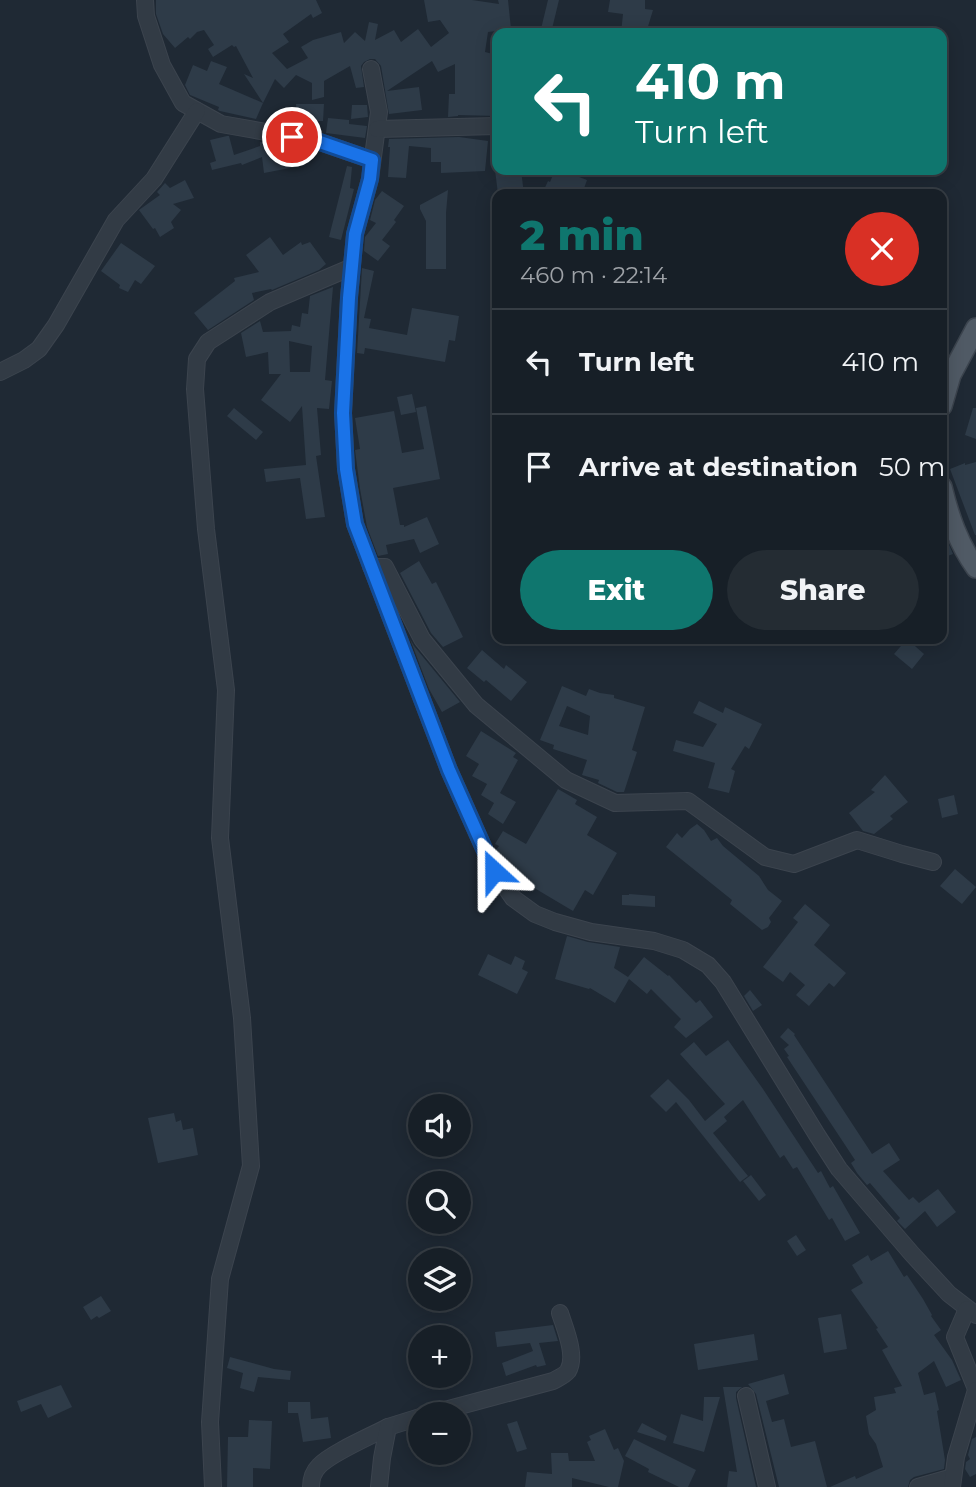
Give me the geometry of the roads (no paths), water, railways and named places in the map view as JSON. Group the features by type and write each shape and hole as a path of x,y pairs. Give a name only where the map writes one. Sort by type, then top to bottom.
{"main road":[{"path":"947,389 951,375 970,344 976,328"},
{"path":"947,506 961,546 976,568"}],"street":[{"path":"145,0 146,16 162,65 183,103 221,124 317,141 372,160"},
{"path":"371,69 379,112 370,179 355,234 343,413 346,469 355,524 370,567 449,770 494,871 513,898 535,914 555,922 591,932 654,941 683,950 708,965 723,982 839,1169 949,1294 972,1312 955,1337 976,1389 956,1457 953,1482 918,1487"},
{"path":"0,372 39,349 56,325 116,220 154,179 197,111"},
{"path":"377,129 492,126"},
{"path":"213,1487 210,1422 220,1279 251,1166 242,1018 220,838 226,690 206,529 195,389 197,359 208,342 270,302 352,267"},
{"path":"370,567 385,566 422,639 476,705 566,780 615,803 688,801 765,857 794,864 857,840 933,862"},
{"path":"471,1403 553,1381 565,1375 569,1369 571,1352 560,1313"},
{"path":"746,1396 767,1487"},
{"path":"311,1487 316,1469 325,1461 388,1427 408,1421"},
{"path":"379,1487 388,1427"}]}
